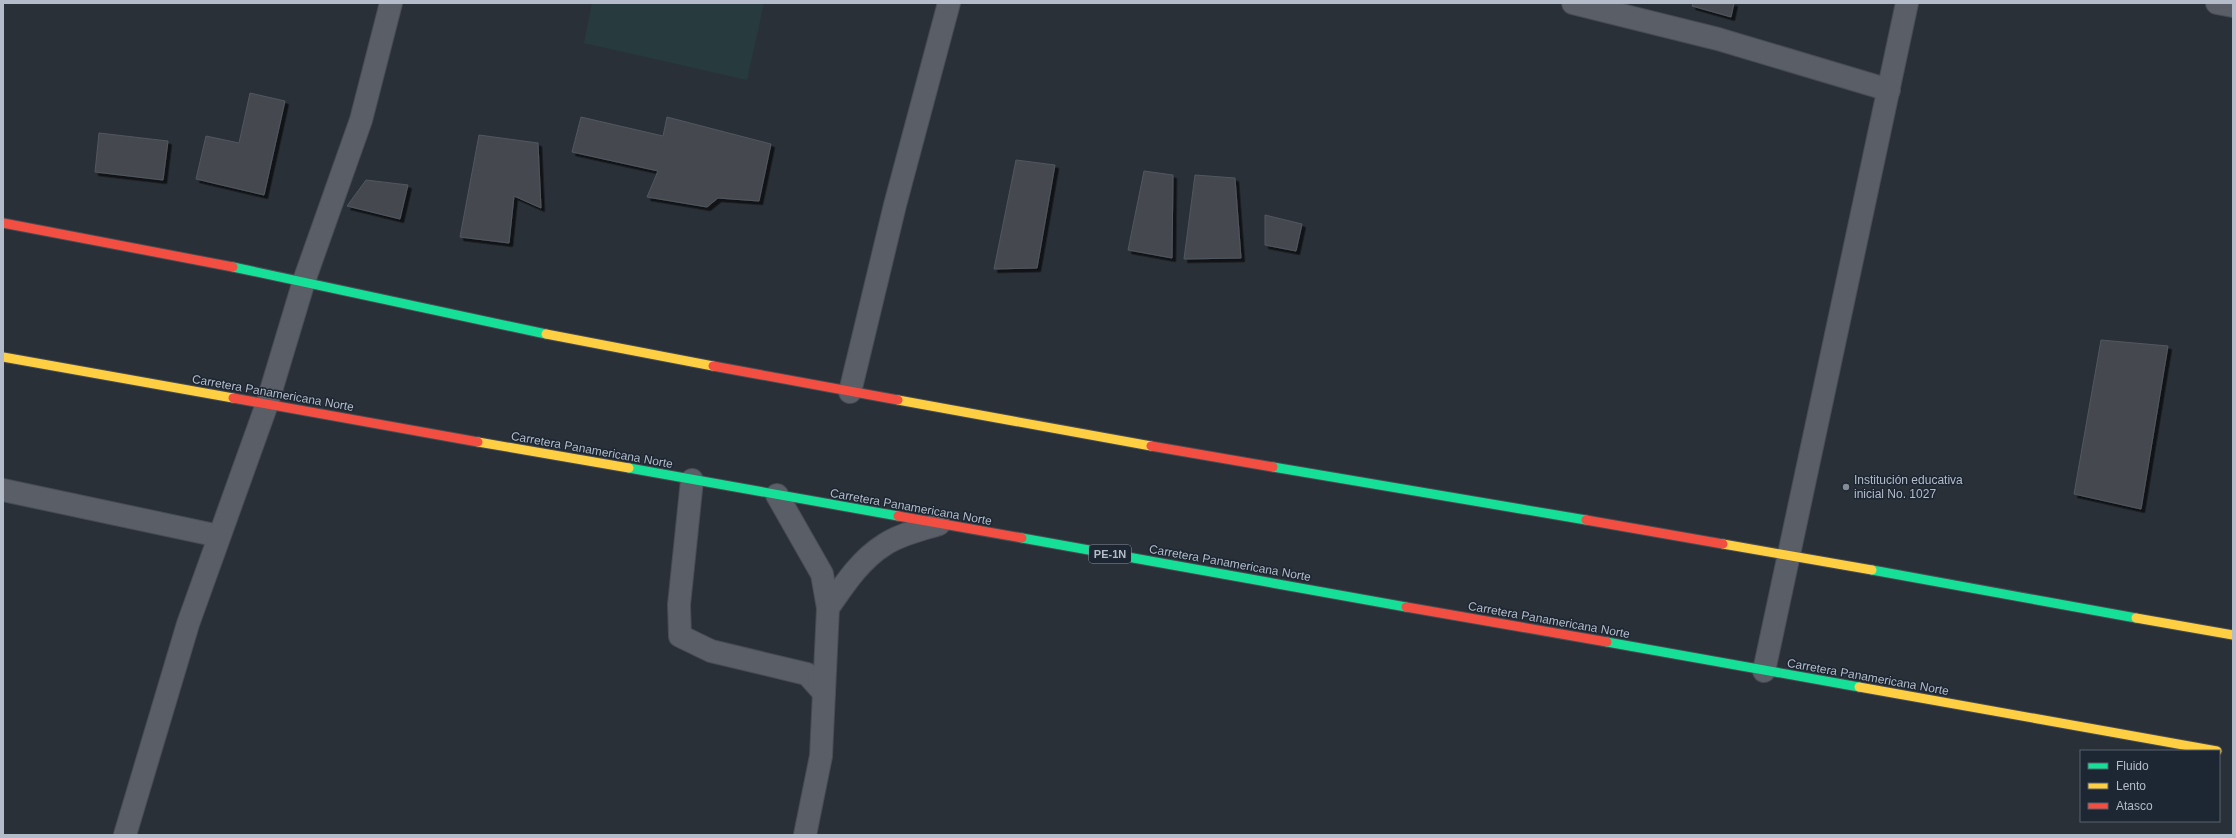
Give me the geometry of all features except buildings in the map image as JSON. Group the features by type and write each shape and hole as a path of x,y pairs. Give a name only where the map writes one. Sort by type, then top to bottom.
{"main road":[{"path":"3,223 304,281 585,343 850,392 1137,444 1789,554 2233,635"},
{"name":"Carretera Panamericana Norte","path":"3,357 2210,750"}],"street":[{"path":"125,835 188,624 267,404 304,281 361,120 391,3"},
{"path":"850,392 893,212 949,3"},
{"path":"1573,3 1718,39 1889,90"},
{"path":"1764,671 1907,3"},
{"path":"2217,3 2233,6"},
{"path":"692,480 679,605 680,636 711,651 807,674 824,693"},
{"path":"3,490 219,536"},
{"path":"777,495 822,574 828,608 821,756 805,835"},
{"path":"828,608 861,563 884,545 905,535 939,524"}],"green space":[{"path":"592,3 764,3 747,80 584,43"}],"traffic: fast":[{"path":"233,267 546,334"},
{"path":"1273,467 1586,520"},
{"path":"629,468 898,516"},
{"path":"1022,538 1406,607"},
{"path":"1872,570 2136,618"},
{"path":"1607,642 1859,687"}],"traffic: slow":[{"path":"546,334 713,366"},
{"path":"3,357 233,398"},
{"path":"898,400 1151,446"},
{"path":"478,442 629,468"},
{"path":"1723,544 1872,570"},
{"path":"2136,618 2233,635"},
{"path":"1859,687 2211,750"}],"traffic: jam":[{"path":"3,223 233,267"},
{"path":"713,366 898,400"},
{"path":"233,398 478,442"},
{"path":"1151,446 1273,467"},
{"path":"898,516 1022,538"},
{"path":"1586,520 1723,544"},
{"path":"1406,607 1607,642"}],"place":[{"name":"Institución educativa inicial No. 1027","path":"1846,487"}]}
